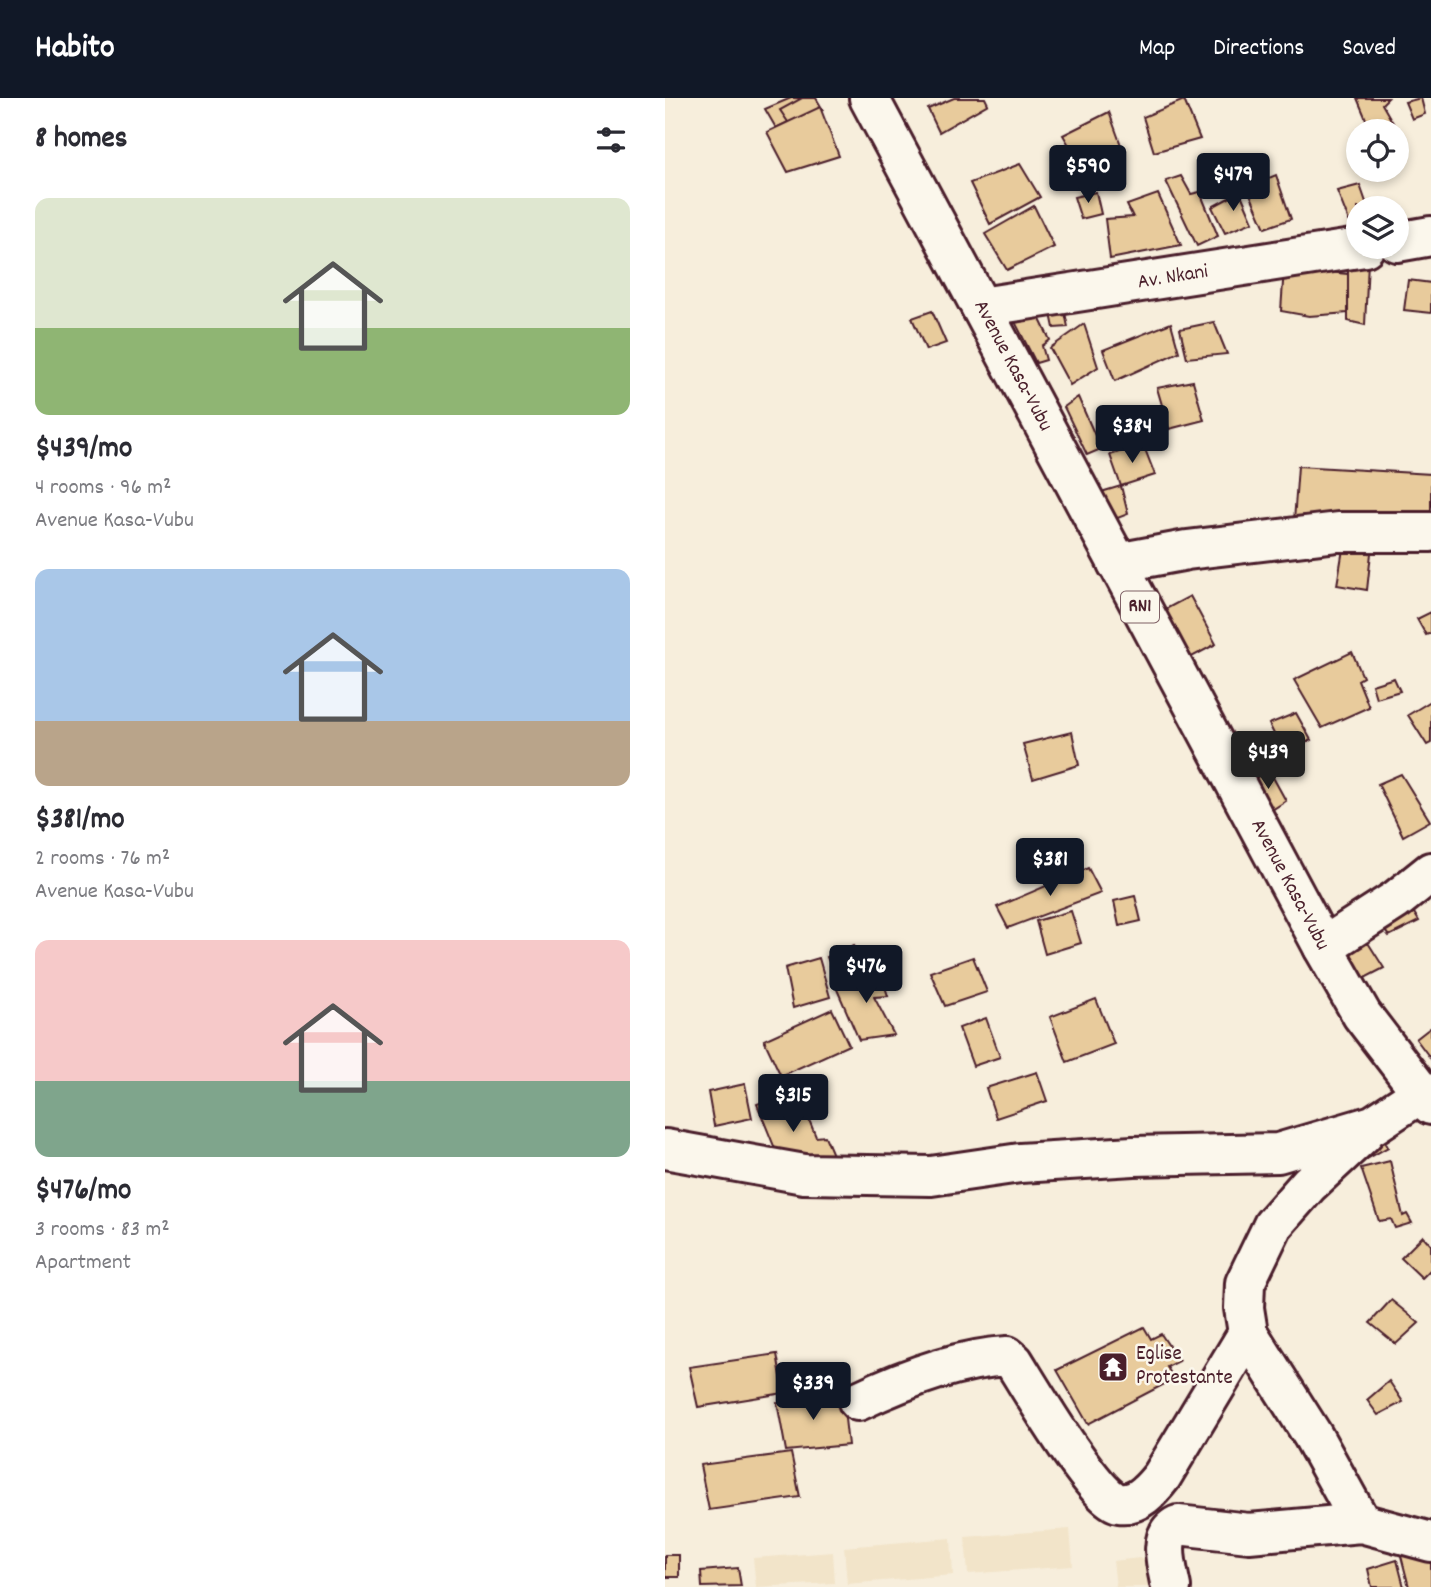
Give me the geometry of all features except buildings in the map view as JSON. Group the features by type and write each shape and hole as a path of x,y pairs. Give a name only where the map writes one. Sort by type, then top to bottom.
{"main road":[{"name":"Avenue Kasa-Vubu","path":"869,98 1323,947 1362,1015 1426,1099"},
{"path":"1409,240 1431,236"},
{"name":"Av. Nkani","path":"981,307 1346,250"},
{"path":"1117,563 1187,550 1338,532 1431,532"},
{"path":"1323,947 1397,900 1431,872"},
{"path":"665,1149 804,1174 931,1176 1020,1163 1095,1158 1278,1153 1373,1125 1426,1099"},
{"path":"1361,1522 1313,1436 1248,1333 1245,1283 1273,1225 1309,1184 1373,1125"},
{"path":"858,1401 930,1374 987,1357 1007,1356 1014,1362 1070,1451 1107,1498 1119,1503 1137,1500 1152,1489 1162,1476 1248,1333"},
{"path":"1171,1587 1165,1538 1170,1529 1178,1525 1249,1533 1361,1522 1431,1542"}],"shaded area":[{"path":"1070,1529 1073,1566 968,1574 965,1537"},
{"path":"951,1538 953,1575 847,1584 844,1547"},
{"path":"833,1552 835,1583 756,1587 753,1558"},
{"path":"1149,1557 1150,1587 1116,1587 1113,1561"}],"place":[{"name":"Eglise Protestante","path":"1113,1367"}]}
